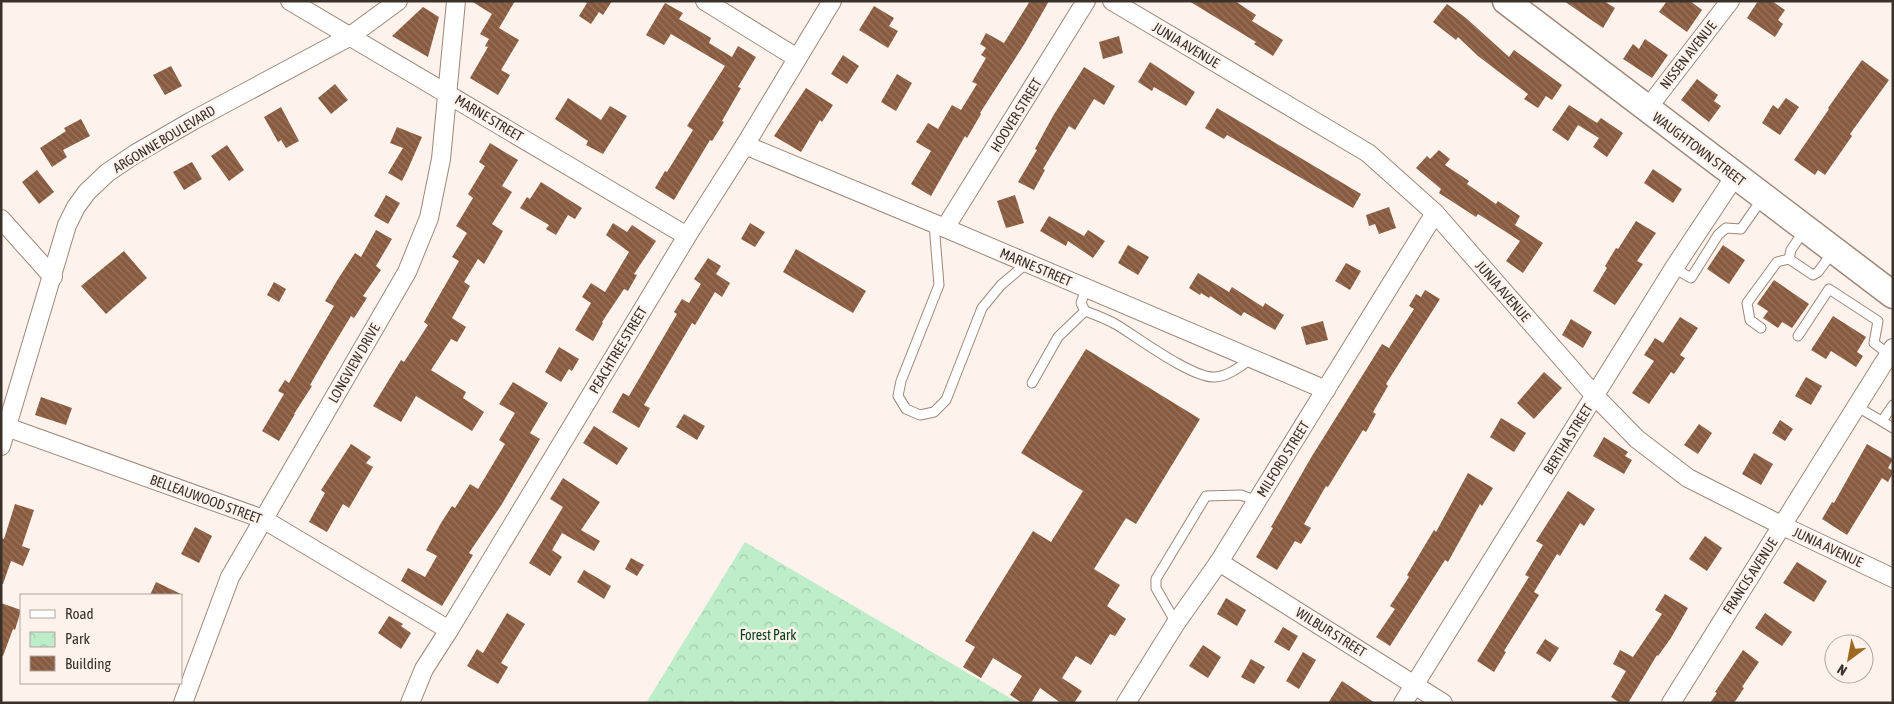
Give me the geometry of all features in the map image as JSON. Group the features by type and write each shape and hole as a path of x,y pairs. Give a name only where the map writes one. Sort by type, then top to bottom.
{"main road":[{"name":"WAUGHTOWN STREET","path":"1506,1 1893,295"}],"street":[{"name":"MARNE STREET","path":"290,1 687,236"},
{"name":"ARGONNE BOULEVARD","path":"1,446 4,426 53,277 67,225 76,207 87,192 107,173 135,154 192,121 350,37 398,1"},
{"name":"LONGVIEW DRIVE","path":"183,703 230,577 407,272 429,218 441,159 456,1"},
{"path":"705,1 797,58"},
{"name":"PEACHTREE STREET","path":"410,703 424,669 832,1"},
{"name":"HOOVER STREET","path":"939,226 1086,1"},
{"name":"JUNIA AVENUE","path":"1112,1 1368,153 1435,213 1595,396 1637,439 1688,478 1893,578"},
{"name":"NISSEN AVENUE","path":"1647,109 1730,1"},
{"name":"MARNE STREET","path":"745,145 1027,262 1326,390"},
{"name":"BERTHA STREET","path":"1403,703 1674,268 1735,176"},
{"name":"MILFORD STREET","path":"1126,703 1176,623 1219,562 1435,213"},
{"path":"1,219 53,277"},
{"name":"FRANCIS AVENUE","path":"1671,703 1891,353"},
{"name":"BELLEAUWOOD STREET","path":"4,426 263,519 449,630"},
{"name":"WILBUR STREET","path":"1219,562 1443,703"}],"lane":[{"path":"1674,268 1691,278 1718,235 1726,228 1741,229 1764,197"},
{"path":"1702,224 1718,235"},
{"path":"939,226 939,285 898,396 906,409 920,415 934,412 946,400 982,308 1001,285 1027,262"},
{"path":"1789,259 1791,250 1805,229"},
{"path":"1761,328 1750,320 1747,303 1777,262 1789,259 1813,275 1818,272 1834,250"},
{"path":"1086,288 1082,303 1085,311 1114,323 1185,367 1204,376 1215,377 1236,370 1252,358"},
{"path":"1798,336 1829,289 1878,321 1874,343 1891,353"},
{"path":"1032,382 1058,338 1085,311"},
{"path":"1882,422 1893,405"},
{"path":"1856,406 1893,428"},
{"path":"1176,623 1156,588 1156,579 1206,496 1241,495 1257,501"}],"green space":[{"name":"Forest Park","path":"745,542 1019,703 646,703"}],"building":[{"path":"471,1 515,1 499,28 519,40 501,70 510,75 498,95 470,78 488,47 485,46 489,39 480,34 492,14"},
{"path":"583,1 612,1 603,15 599,12 591,24 579,16 587,3"},
{"path":"1030,1 1049,1 1025,43 980,113 967,138 965,136 931,196 911,184 931,151 916,142 928,123 938,129 952,105 961,110 977,84 972,82 986,58 981,55 986,48 980,44 986,33 1004,43"},
{"path":"1189,1 1235,1 1256,15 1252,21 1283,40 1273,56 1254,44 1256,42"},
{"path":"1564,1 1604,1 1615,8 1603,28"},
{"path":"1667,1 1690,1 1702,10 1687,32 1659,12"},
{"path":"1758,1 1772,1 1785,10 1778,20 1783,24 1775,37 1747,18"},
{"path":"665,3 683,13 679,19 711,38 709,43 732,57 738,46 756,57 738,87 741,88 722,121 724,122 712,141 710,140 674,200 655,188 693,130 687,126 725,66 671,34 664,45 646,35"},
{"path":"1447,4 1466,18 1509,57 1514,50 1562,85 1552,100 1546,96 1538,108 1524,99 1528,94 1478,56 1458,37 1456,40 1433,22"},
{"path":"874,6 894,18 889,26 898,31 888,48 859,30"},
{"path":"423,7 439,17 428,57 392,36"},
{"path":"1119,36 1123,53 1103,59 1099,42"},
{"path":"1645,39 1668,55 1652,78 1623,59 1633,44 1639,49"},
{"path":"843,55 859,66 847,84 831,74"},
{"path":"1862,60 1889,80 1850,134 1852,136 1825,175 1818,170 1815,175 1794,160"},
{"path":"1150,62 1195,92 1186,106 1154,87 1152,91 1138,82"},
{"path":"171,66 182,86 165,95 153,75"},
{"path":"1084,67 1115,86 1104,105 1094,99 1075,130 1069,126 1043,169 1045,170 1034,190 1018,182 1037,150 1035,149 1053,116"},
{"path":"897,74 912,83 896,111 881,102"},
{"path":"1697,79 1718,95 1714,101 1721,106 1709,122 1681,100"},
{"path":"335,84 348,100 331,114 318,98"},
{"path":"806,88 833,105 822,122 820,120 801,152 774,136"},
{"path":"568,98 601,120 610,106 627,116 603,154 586,145 588,141 555,119"},
{"path":"1786,98 1799,107 1780,135 1762,123 1773,105 1778,109"},
{"path":"1569,105 1597,123 1601,118 1623,133 1607,157 1593,147 1599,138 1578,125 1568,141 1552,130"},
{"path":"281,107 299,141 286,148 281,140 278,142 264,117"},
{"path":"1217,108 1361,194 1353,208 1227,135 1224,139 1205,128"},
{"path":"81,119 90,136 63,150 67,157 52,167 40,148 66,131 64,128"},
{"path":"397,127 422,137 402,181 388,173 403,148 390,143"},
{"path":"490,143 518,160 502,186 512,192 492,224 503,231 484,264 478,259 464,282 470,286 452,318 466,327 457,342 451,339 431,370 466,392 463,398 484,412 472,431 416,396 401,422 373,406 401,360 404,362 428,325 424,322 459,261 452,257 467,233 456,226 473,198 468,194 485,166 479,162"},
{"path":"227,145 244,170 229,181 211,156"},
{"path":"1439,150 1450,159 1445,165 1469,181 1467,184 1496,204 1498,201 1520,216 1515,225 1543,243 1523,273 1506,261 1520,241 1478,214 1476,217 1439,193 1441,189 1416,168 1427,156 1430,159"},
{"path":"192,162 202,179 184,190 173,172"},
{"path":"1653,169 1682,189 1673,203 1644,183"},
{"path":"37,170 54,192 39,204 22,182"},
{"path":"541,182 582,208 575,219 568,215 556,235 546,229 549,225 520,208 527,197 530,199"},
{"path":"386,195 400,203 388,224 374,216"},
{"path":"1015,195 1024,223 1006,228 997,201"},
{"path":"1389,207 1396,228 1379,234 1375,224 1369,226 1366,215"},
{"path":"1049,216 1084,236 1088,230 1105,241 1093,258 1068,241 1066,246 1040,231"},
{"path":"1636,221 1656,233 1637,261 1643,264 1615,305 1593,291 1616,248 1618,249"},
{"path":"613,223 627,232 632,225 656,241 634,274 637,275 628,291 624,289 602,322 593,341 575,330 591,303 582,297 591,283 605,292 629,252 606,235"},
{"path":"750,223 765,232 755,247 741,239"},
{"path":"376,230 392,239 376,266 381,270 363,296 367,298 354,318 351,316 328,354 310,385 312,386 279,441 262,431 284,394 278,391 285,380 289,383 334,306 325,301 338,279 355,253 361,257"},
{"path":"1128,245 1149,257 1138,275 1118,263"},
{"path":"1723,245 1745,260 1729,284 1707,269"},
{"path":"796,249 866,291 853,313 783,272"},
{"path":"124,251 147,278 106,314 81,286"},
{"path":"708,258 721,266 716,274 730,283 722,297 715,292 695,325 692,323 644,405 650,408 639,428 612,412 623,393 629,396 677,314 674,312 682,299 689,303 701,284 694,279"},
{"path":"1346,263 1361,271 1350,290 1335,281"},
{"path":"1198,273 1229,292 1232,287 1263,307 1265,303 1284,315 1275,330 1244,312 1241,316 1210,296 1209,298 1201,293 1200,295 1189,288"},
{"path":"1774,280 1809,304 1792,328 1782,322 1778,328 1763,318 1768,311 1757,304"},
{"path":"274,282 286,289 279,302 267,295"},
{"path":"1425,290 1440,299 1386,384 1388,386 1373,412 1376,414 1366,432 1363,430 1328,487 1326,486 1304,524 1311,528 1301,544 1295,541 1277,570 1256,557 1273,528 1271,527 1312,456 1382,344 1389,348 1414,309 1409,306 1416,294 1421,297"},
{"path":"1833,316 1866,337 1857,352 1863,356 1856,367 1831,351 1826,359 1811,350"},
{"path":"1680,317 1698,328 1680,355 1685,358 1674,374 1671,372 1649,404 1632,393 1654,361 1644,355 1655,338 1663,343"},
{"path":"1571,319 1592,332 1583,348 1562,335"},
{"path":"1323,321 1328,340 1306,345 1301,327"},
{"path":"559,347 579,359 572,371 569,369 561,382 545,372"},
{"path":"1086,349 1200,419 1136,524 1126,518 1094,569 1120,585 1107,606 1126,619 1115,636 1110,634 1091,665 1076,656 1062,678 1082,691 1074,703 1061,703 1040,688 1031,703 1022,703 1010,695 1022,676 993,658 981,678 963,667 975,647 965,641 1033,531 1051,542 1083,491 1021,453"},
{"path":"1544,372 1562,388 1534,419 1517,403"},
{"path":"1806,377 1822,386 1811,405 1795,396"},
{"path":"513,382 548,403 530,433 540,439 502,504 469,553 473,555 442,606 401,581 408,568 425,577 437,556 426,550 441,523 452,506 455,508 470,484 478,489 505,444 499,440 515,413 499,404"},
{"path":"41,397 72,408 66,425 35,415"},
{"path":"684,414 705,426 697,440 676,427"},
{"path":"1501,418 1526,433 1514,452 1490,437"},
{"path":"1780,420 1793,429 1785,441 1772,433"},
{"path":"1699,424 1712,433 1698,454 1684,445"},
{"path":"594,426 628,448 617,465 583,443"},
{"path":"1604,437 1628,452 1625,456 1632,460 1624,474 1593,456"},
{"path":"351,444 371,457 366,463 373,467 349,508 343,504 327,532 309,522 325,493 321,490"},
{"path":"1867,444 1893,459 1888,468 1893,473 1888,482 1882,478 1847,535 1822,519 1832,502 1834,503"},
{"path":"1754,453 1773,464 1761,485 1742,474"},
{"path":"1468,473 1493,488 1482,506 1480,504 1448,562 1445,560 1390,646 1376,637 1395,609 1390,606 1409,577 1407,575 1434,530 1436,532"},
{"path":"563,478 600,502 581,530 600,541 594,551 562,533 552,550 562,557 550,576 529,563 563,507 550,499"},
{"path":"1568,491 1595,509 1584,526 1580,523 1560,556 1557,554 1534,592 1539,595 1504,651 1506,652 1494,672 1477,661 1529,577 1525,575 1543,545 1536,541"},
{"path":"15,504 34,510 22,546 30,549 23,566 11,561 3,584 1,584 1,538 4,539"},
{"path":"195,527 212,536 199,563 181,554"},
{"path":"1705,536 1722,548 1707,571 1689,559"},
{"path":"631,558 644,565 637,576 625,569"},
{"path":"1797,562 1827,581 1814,602 1783,583"},
{"path":"584,570 611,586 604,599 577,582"},
{"path":"156,582 181,594 150,594"},
{"path":"1665,594 1688,608 1671,638 1657,655 1628,703 1620,703 1611,697 1626,671 1613,664 1620,650 1633,657 1662,614 1655,610"},
{"path":"1226,598 1246,610 1237,626 1217,614"},
{"path":"1,603 20,610 20,613 15,630 13,629 3,656 1,656"},
{"path":"507,613 525,624 501,663 508,667 498,684 467,666 477,649 483,653"},
{"path":"1765,613 1792,632 1782,646 1755,628"},
{"path":"389,616 403,624 401,626 411,633 401,649 378,633"},
{"path":"1283,627 1298,636 1289,651 1274,642"},
{"path":"1545,639 1559,648 1550,662 1536,653"},
{"path":"1203,645 1221,657 1208,678 1189,666"},
{"path":"1743,650 1759,662 1742,687 1744,688 1734,703 1710,703 1717,693 1715,692"},
{"path":"1303,652 1316,660 1299,689 1286,681"},
{"path":"1251,659 1265,667 1254,684 1241,677"},
{"path":"1342,681 1375,703 1328,703"}]}
